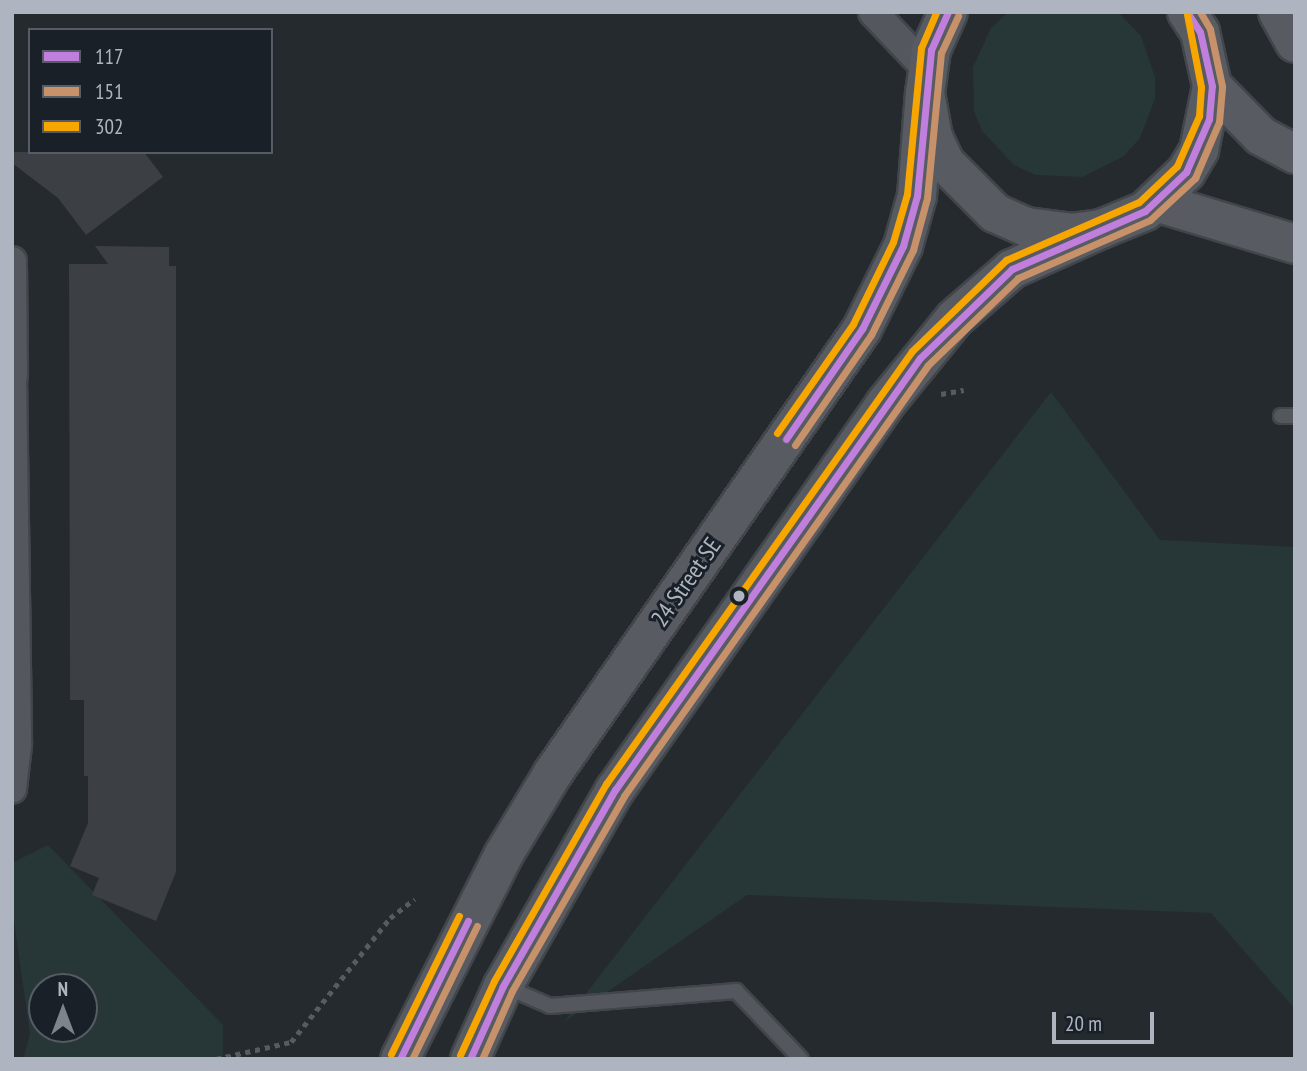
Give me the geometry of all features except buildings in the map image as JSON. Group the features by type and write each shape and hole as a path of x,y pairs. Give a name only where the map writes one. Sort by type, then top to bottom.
{"main road":[{"path":"948,12 927,82 933,137 945,163 977,200 1027,227 1072,233 1101,229"},
{"path":"1278,12 1295,43"},
{"path":"470,1059 503,986 615,790 920,358 1012,269 1156,202 1186,172 1199,150 1212,86 1195,19"},
{"name":"24 Street SE","path":"400,1059 498,866 553,774 862,329 903,246 917,196 927,82"},
{"path":"1212,86 1261,136 1295,155"},
{"path":"1156,202 1295,244"}],"street":[{"path":"873,12 927,82"},
{"path":"12,261 17,745 12,789"}],"lane":[{"path":"503,986 550,1006 736,991 801,1059"}],"path":[{"path":"216,1059 292,1042 390,918 414,899"}],"shaded area":[{"path":"1008,12 1118,12 1141,36 1155,77 1155,99 1140,138 1124,156 1082,177 1036,175 1014,165 982,131 974,111 973,67 991,28"},
{"path":"1051,392 1160,540 1295,547 1295,1009 1211,913 747,895 564,1022"},
{"path":"48,845 223,1025 223,1059 23,1059 28,1042 98,1043 98,973 28,973 28,1021 12,906 12,863"}],"transit line":[{"name":"302","path":"777,433 853,324 893,242 907,194 921,48 936,12"},
{"name":"117","path":"786,439 862,329 903,246 917,196 931,50 948,12"},
{"name":"117","path":"470,1059 503,986 615,790 920,358 1012,269 1145,211 1186,172 1209,119 1212,86 1200,32 1187,12"},
{"name":"151","path":"482,1059 512,991 624,796 928,365 1018,278 1150,220 1195,178 1219,122 1222,86 1210,29 1200,12"},
{"name":"302","path":"460,1055 494,981 606,784 912,351 1006,260 1139,202 1177,166 1199,116 1201,87 1187,14"},
{"name":"151","path":"795,445 871,335 913,250 927,198 941,53 958,16"},
{"name":"302","path":"391,1054 459,916"},
{"name":"117","path":"400,1059 468,921"},
{"name":"151","path":"412,1059 477,926"}]}
